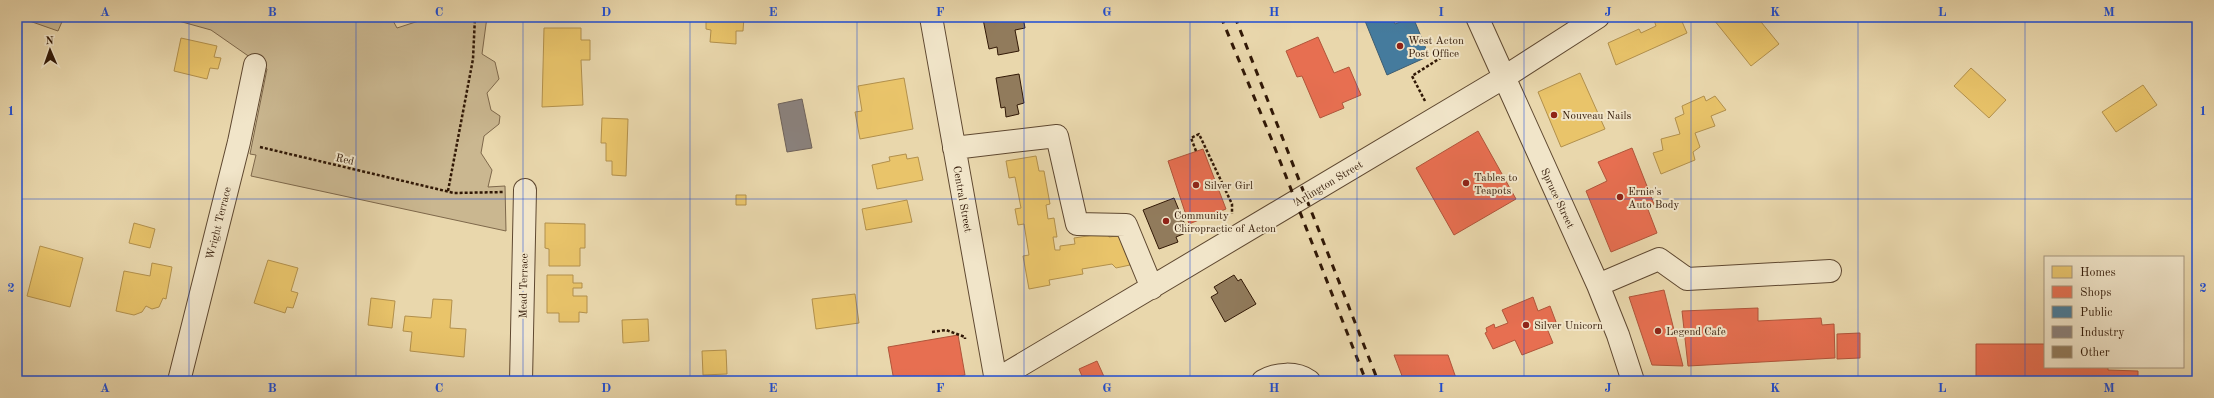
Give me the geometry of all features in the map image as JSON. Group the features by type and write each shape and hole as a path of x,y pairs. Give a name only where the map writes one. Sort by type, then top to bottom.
{"street":[{"name":"Central Street","path":"931,17 995,381"},
{"name":"Spruce Street","path":"1477,17 1503,78 1598,285 1612,319 1633,381"},
{"name":"Arlington Street","path":"995,381 1503,78 1598,17"},
{"name":"Wright Terrace","path":"179,381 238,142 255,65"},
{"path":"954,148 1057,136 1077,224 1126,225 1152,288"},
{"name":"Mead Terrace","path":"521,381 525,190"},
{"path":"1598,285 1659,259 1687,279 1830,271"},
{"path":"1263,381 1272,376 1300,375 1308,381"}],"path":[{"path":"448,191 473,59 475,17"},
{"path":"1426,103 1412,76 1442,57"},
{"path":"1196,151 1191,138 1199,134 1232,204 1232,218"},
{"name":"Red","path":"238,142 448,191 525,190"},
{"path":"932,332 946,330 964,337 966,344"}],"shaded area":[{"path":"18,17 64,17 58,31"},
{"path":"176,17 391,17 397,28 431,17 487,17 482,54 495,62 499,79 487,93 491,110 500,116 499,124 484,136 481,153 492,170 488,187 505,186 506,231 251,176 256,155 250,154 267,69 211,30 175,20"}],"building: Homes":[{"path":"706,17 744,17 743,31 736,31 736,44 710,42 711,30 706,29"},
{"path":"1653,17 1680,17 1687,33 1616,65 1608,43 1639,29 1641,33 1656,26"},
{"path":"1717,17 1757,17 1779,44 1751,66 1714,20"},
{"path":"2187,17 2197,17 2197,20 2187,21"},
{"path":"544,28 581,28 581,40 590,40 590,60 581,60 583,105 542,107"},
{"path":"181,38 217,46 214,57 221,58 218,69 210,68 207,79 174,71"},
{"path":"1971,68 2006,100 1989,118 1954,86"},
{"path":"1580,73 1605,129 1561,147 1538,92"},
{"path":"904,78 913,129 860,139 855,112 862,111 858,86"},
{"path":"2143,85 2157,105 2116,132 2102,112"},
{"path":"1704,96 1706,101 1715,96 1726,110 1711,116 1715,126 1695,133 1700,147 1693,152 1695,160 1661,174 1653,153 1663,150 1661,139 1680,134 1675,118 1684,114 1682,106"},
{"path":"602,118 628,119 626,176 612,175 612,161 606,161 606,143 601,143"},
{"path":"906,154 907,159 918,157 923,180 877,189 872,165 890,161 889,157"},
{"path":"1036,156 1039,171 1044,171 1050,204 1046,205 1048,219 1054,218 1057,237 1053,237 1055,250 1060,250 1060,246 1075,244 1074,238 1108,233 1109,237 1124,235 1130,265 1116,268 1112,264 1082,269 1083,274 1049,280 1050,285 1029,289 1023,256 1029,255 1024,224 1018,225 1015,209 1021,208 1015,177 1009,178 1006,161"},
{"path":"736,195 746,195 746,205 736,205"},
{"path":"907,200 912,222 866,230 862,209"},
{"path":"134,223 155,229 150,248 129,243"},
{"path":"545,223 585,224 585,248 580,248 580,266 549,266 549,249 545,248"},
{"path":"40,246 83,258 70,307 27,296"},
{"path":"268,260 298,268 291,291 298,293 293,308 287,307 285,313 254,303"},
{"path":"152,263 172,267 166,299 163,298 159,307 152,309 146,306 142,312 134,315 116,311 124,271 150,276"},
{"path":"547,275 573,275 573,283 582,283 582,288 573,288 573,296 587,296 587,313 579,312 579,322 559,322 559,313 547,313"},
{"path":"855,294 859,323 816,329 812,299"},
{"path":"371,298 395,301 392,328 368,325"},
{"path":"433,299 452,300 450,328 466,329 464,357 410,351 412,332 403,331 405,316 431,318"},
{"path":"648,319 649,341 623,343 622,320"},
{"path":"726,350 727,374 703,375 702,351"}],"building: Shops":[{"path":"1318,37 1334,73 1349,67 1361,95 1342,103 1344,108 1320,118 1302,76 1297,77 1286,51"},
{"name":"Tables to Teapots","path":"1478,131 1516,199 1454,235 1416,168"},
{"name":"Ernie's Auto Body","path":"1632,148 1654,204 1647,207 1657,233 1611,252 1586,191 1607,181 1598,162"},
{"name":"Silver Girl","path":"1203,149 1226,209 1189,224 1168,161"},
{"name":"Legend Cafe","path":"1664,290 1683,366 1652,365 1629,297"},
{"name":"Silver Unicorn","path":"1533,297 1538,311 1550,306 1556,322 1546,326 1553,343 1522,355 1515,340 1493,349 1485,333 1487,332 1486,328 1494,324 1495,328 1508,323 1502,310"},
{"path":"1758,308 1758,321 1821,318 1822,325 1834,324 1835,358 1688,366 1682,311"},
{"path":"1860,333 1860,358 1837,359 1837,334"},
{"path":"958,335 965,375 928,381 894,381 888,347"},
{"path":"1976,344 2044,344 2044,368 2108,368 2108,370 2138,371 2138,381 1976,381"},
{"path":"1394,355 1448,355 1457,381 1404,381"},
{"path":"1097,361 1106,381 1084,381 1079,369"},
{"path":"1486,377 1504,378 1504,381 1486,381"}],"building: Public":[{"name":"West Acton Post Office","path":"1372,17 1392,17 1395,24 1413,17 1429,56 1387,75 1365,21"}],"building: Industry":[{"path":"802,99 812,148 787,152 778,104"}],"building: Other":[{"path":"996,17 1023,17 1025,28 1015,30 1019,51 998,55 997,47 989,49 983,19"},
{"path":"1019,74 1024,103 1017,105 1019,114 1006,117 1005,107 1001,108 996,78"},
{"name":"Community Chiropractic of Acton","path":"1174,198 1188,232 1176,237 1178,242 1159,249 1143,210"},
{"path":"1234,275 1238,281 1241,279 1256,304 1225,322 1211,297 1218,293 1214,287"}],"railway":[{"path":"1221,17 1271,138 1366,381"},
{"path":"1235,17 1378,381"}],"place":[{"name":"West Acton Post Office","path":"1400,46"},
{"name":"Nouveau Nails","path":"1554,115"},
{"name":"Tables to Teapots","path":"1466,183"},
{"name":"Silver Girl","path":"1196,185"},
{"name":"Ernie's Auto Body","path":"1620,197"},
{"name":"Community Chiropractic of Acton","path":"1166,221"},
{"name":"Silver Unicorn","path":"1526,325"},
{"name":"Legend Cafe","path":"1658,331"}]}
